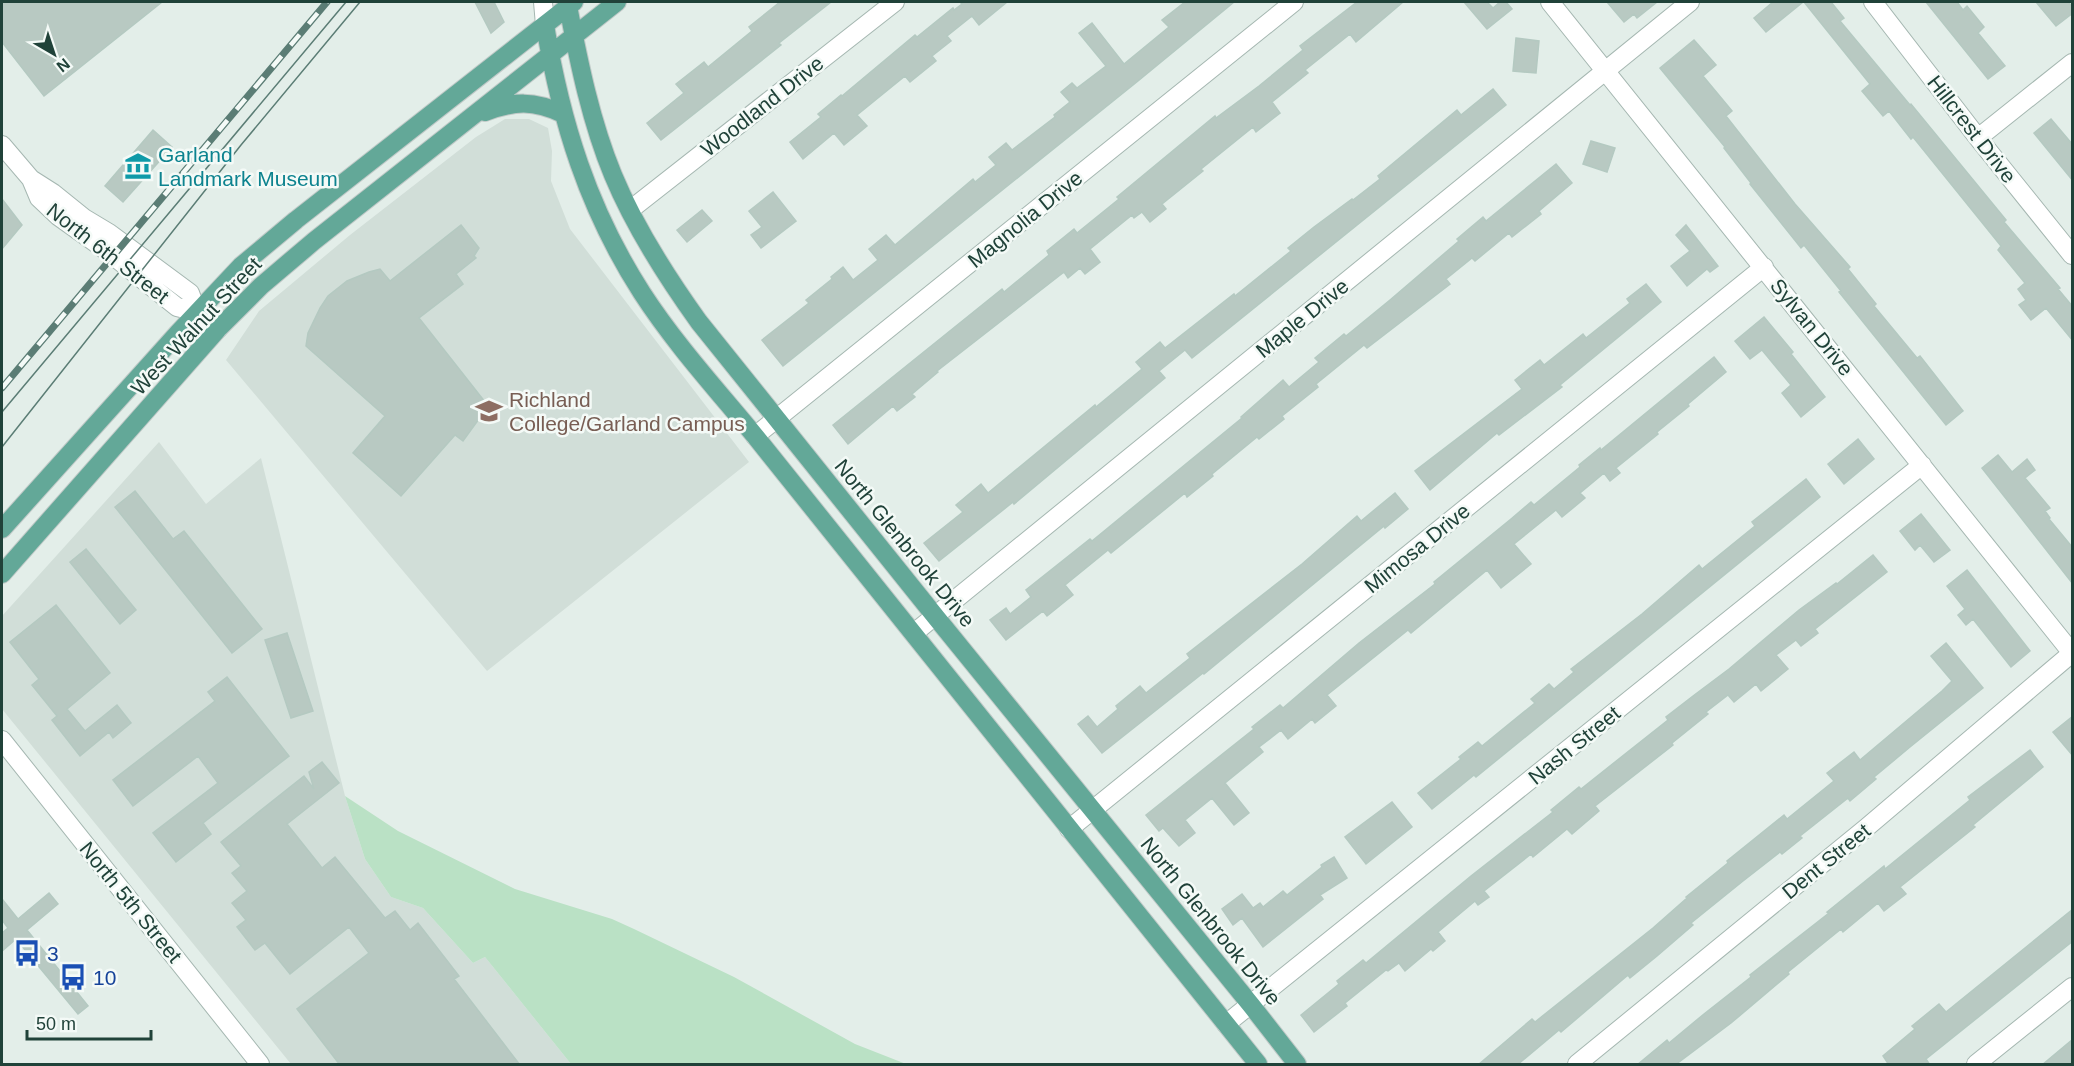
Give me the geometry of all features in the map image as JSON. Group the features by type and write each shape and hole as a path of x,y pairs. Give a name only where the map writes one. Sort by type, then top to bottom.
{"main road":[{"name":"West Walnut Street","path":"2,574 218,329 287,264 617,2"},
{"name":"West Walnut Street","path":"2,529 241,266 570,3"},
{"name":"North Glenbrook Drive","path":"570,3 583,77 604,149 630,210 670,282 699,322 1297,1065"},
{"path":"545,25 563,114 581,173 633,277 679,344 914,633 1258,1065"},
{"path":"472,116 515,103 542,106 563,114"}],"street":[{"path":"543,2 545,25"},
{"name":"Woodland Drive","path":"630,210 895,2"},
{"name":"Magnolia Drive","path":"755,436 1294,2"},
{"name":"Sylvan Drive","path":"1550,2 2073,653"},
{"name":"Maple Drive","path":"914,633 1690,2"},
{"name":"Hillcrest Drive","path":"1873,2 1978,138 2073,255"},
{"path":"1978,138 2073,63"},
{"name":"North 6th Street","path":"2,145 31,179 39,198 58,216 107,251 177,307 197,312 218,329"},
{"name":"Mimosa Drive","path":"1069,829 1764,267"},
{"name":"Nash Street","path":"1226,1024 1922,465"},
{"name":"Dent Street","path":"1576,1065 1866,828 2073,653"},
{"name":"North 5th Street","path":"2,740 260,1065"},
{"path":"1976,1065 2073,987"}],"shaded area":[{"name":"Richland College/Garland Campus","path":"505,119 529,119 548,128 552,151 551,181 570,229 749,462 487,671 226,360 259,311 350,235 476,137"},
{"path":"159,442 206,504 261,458 345,796 365,859 391,897 423,908 473,963 485,957 571,1064 291,1064 2,709 2,616"}],"green space":[{"path":"345,796 398,831 515,889 612,919 734,977 855,1044 906,1064 571,1064 485,957 473,963 423,908 391,897 365,859"}],"building":[{"path":"2,2 162,2 44,96 2,42"},
{"path":"475,2 494,2 504,22 491,33"},
{"path":"780,2 831,2 779,43 781,45 661,140 647,123 684,93 676,84 704,62 708,67 752,31 749,27"},
{"path":"960,2 1007,2 979,25 972,16 947,36 951,41 932,56 936,61 910,82 905,76 857,115 867,126 844,145 834,133 803,159 790,142 821,117 818,114 915,35 917,37 953,8 954,10 962,4"},
{"path":"1185,2 1234,2 783,366 762,340 809,303 806,300 843,267 853,280 878,260 869,249 886,235 895,245 973,179 975,182 996,165 989,157 1006,143 1012,150 1055,117 1054,115 1070,102 1061,92 1072,83 1077,88 1106,66 1079,33 1092,23 1124,64 1169,27 1162,20"},
{"path":"1357,2 1403,2 1356,42 1350,34 1305,70 1308,73 1272,102 1280,113 1256,132 1253,127 1201,169 1203,171 1162,204 1166,209 1150,222 1142,212 1134,218 1132,215 1090,249 1100,262 1085,274 1080,268 1068,278 1064,272 937,371 912,394 915,397 897,411 893,406 848,444 833,425 1002,289 1004,292 1049,255 1047,251 1074,229 1077,233 1215,116 1216,118 1259,86 1303,50 1300,46"},
{"path":"1464,2 1487,2 1493,8 1500,2 1506,2 1512,9 1487,29"},
{"path":"1607,2 1657,2 1637,18 1634,14 1624,22"},
{"path":"1773,2 1803,2 1766,32 1754,18"},
{"path":"1804,2 1831,2 1844,18 1840,21 1911,104 2006,220 2004,222 2060,288 2058,289 2073,307 2073,341 2046,308 2031,320 2019,305 2026,300 2018,289 2025,283 1998,250 2001,246 1913,137 1911,139 1889,111 1883,116 1862,91 1870,84"},
{"path":"1926,2 1957,2 1963,10 1967,6 1984,27 1978,33 2005,66 1988,79"},
{"path":"2036,2 2068,2 2073,7 2073,13 2056,26"},
{"path":"1516,38 1539,41 1536,73 1513,71"},
{"path":"1694,40 1716,65 1703,76 1732,111 1726,116 1795,204 1850,267 1848,269 1876,304 1874,306 1917,358 1920,356 1963,411 1946,425 1804,245 1801,248 1750,184 1725,147 1660,68"},
{"path":"1493,89 1506,105 1192,358 1185,350 1159,371 1165,378 1014,504 1013,502 939,561 924,543 963,512 956,505 981,484 988,493 1142,369 1136,362 1160,342 1165,348 1234,294 1235,296 1291,251 1288,248 1314,227 1380,179 1378,176 1457,110 1461,115"},
{"path":"2051,119 2073,145 2073,181 2034,133"},
{"name":"Garland Landmark Museum","path":"153,130 172,147 123,202 105,186"},
{"path":"1591,141 1615,148 1607,172 1583,164"},
{"path":"1556,164 1572,183 1539,211 1541,214 1512,237 1509,233 1475,261 1472,258 1446,279 1450,284 1367,348 1364,345 1316,384 1318,387 1282,416 1284,419 1259,439 1257,437 1187,497 1185,493 1111,553 1108,550 1065,585 1073,595 1047,616 1043,611 1006,640 990,620 1006,608 1010,614 1031,597 1026,590 1090,539 1092,541 1242,418 1283,380 1289,387 1319,362 1315,358 1390,300 1459,241 1457,239 1483,217 1486,221"},
{"path":"773,192 796,221 761,248 751,235 762,227 749,211"},
{"path":"2,199 22,225 2,249"},
{"path":"702,210 712,221 687,242 677,230"},
{"path":"461,225 479,248 474,256 476,258 456,274 463,284 419,318 485,402 479,419 463,441 455,435 401,496 353,453 385,416 306,346 308,333 328,296 347,281 380,269 390,281"},
{"path":"1686,225 1718,266 1710,272 1707,269 1687,286 1671,266 1690,251 1676,235"},
{"path":"1646,284 1661,302 1560,385 1562,387 1499,435 1497,433 1430,490 1415,471 1522,389 1515,380 1540,360 1544,365 1583,334 1586,338 1630,303 1627,299"},
{"path":"1764,317 1793,352 1791,354 1825,397 1801,417 1782,393 1791,385 1762,350 1750,359 1735,341"},
{"path":"1714,357 1726,372 1657,432 1658,434 1616,468 1620,473 1610,481 1604,473 1580,493 1585,498 1562,517 1556,510 1514,544 1531,564 1501,588 1487,570 1411,633 1408,630 1327,695 1336,706 1315,723 1312,719 1288,739 1281,730 1259,747 1263,752 1225,783 1249,813 1234,825 1212,798 1185,820 1195,833 1179,846 1163,828 1159,831 1146,815 1254,729 1252,727 1280,705 1283,708 1531,502 1534,505 1580,467 1579,465 1600,448 1601,450"},
{"path":"1858,439 1874,459 1844,484 1828,464"},
{"path":"1998,455 2012,472 2027,459 2035,470 2025,478 2050,508 2045,511 2049,519 2073,548 2073,584 1982,468"},
{"path":"1806,479 1820,497 1476,777 1474,775 1432,809 1418,793 1461,759 1459,757 1478,742 1482,746 1535,703 1531,699 1549,684 1554,689 1574,672 1571,669 1642,614 1699,565 1702,569 1755,526 1752,522"},
{"path":"135,491 173,539 184,531 262,629 232,653 115,507"},
{"path":"1395,493 1408,509 1385,528 1384,526 1204,674 1102,753 1078,724 1088,716 1097,727 1118,709 1116,706 1140,686 1146,693 1190,658 1187,654 1302,564 1357,516 1361,521"},
{"path":"1921,514 1950,550 1934,562 1920,545 1915,550 1900,531"},
{"path":"86,549 136,610 120,624 70,562"},
{"path":"1873,555 1887,572 1815,629 1818,633 1801,646 1796,640 1776,655 1788,669 1761,691 1756,684 1734,702 1728,695 1706,712 1708,714 1672,743 1673,745 1595,806 1599,811 1572,834 1567,829 1533,857 1531,854 1484,891 1489,897 1478,905 1475,901 1438,932 1445,941 1433,951 1431,949 1405,971 1399,963 1388,971 1386,970 1345,1003 1347,1006 1314,1032 1301,1015 1339,984 1337,981 1363,960 1366,963 1553,812 1551,810 1579,787 1581,789 1668,720 1666,717 1729,669 1799,610 1837,584"},
{"path":"1967,570 2030,651 2011,667 1973,619 1966,625 1958,615 1965,609 1947,586"},
{"path":"56,605 110,673 67,709 85,731 117,705 131,723 113,738 109,732 80,756 52,720 57,716 32,685 39,679 10,642"},
{"path":"287,633 313,711 291,718 265,640"},
{"path":"1946,643 1983,688 1874,777 1876,779 1850,801 1848,798 1800,836 1802,838 1782,854 1780,852 1743,881 1691,923 1693,925 1630,978 1628,975 1561,1032 1559,1030 1517,1065 1478,1065 1532,1019 1535,1022 1653,928 1686,897 1728,863 1727,861 1784,815 1787,819 1834,781 1827,773 1854,752 1860,760 1942,691 1952,681 1931,656"},
{"path":"227,677 289,756 203,823 211,834 176,862 153,833 218,783 198,756 133,806 113,780 215,701 208,692"},
{"path":"2073,716 2073,756 2053,732"},
{"path":"2030,750 2043,767 1973,825 1975,827 1900,887 1906,894 1884,911 1878,903 1843,932 1841,929 1731,1023 1675,1065 1637,1065 1667,1040 1669,1043 1829,913 1827,912 1884,866 1885,869 1970,800 1968,797"},
{"path":"322,762 339,783 287,824 322,868 335,857 385,918 395,911 410,930 418,923 459,976 454,979 520,1065 340,1065 297,1009 369,953 349,927 290,974 265,943 255,950 237,927 246,920 232,903 247,891 232,873 241,866 221,842 304,776 314,789 309,772"},
{"path":"1392,802 1412,827 1366,864 1345,837"},
{"path":"1334,857 1347,878 1320,895 1323,899 1263,947 1242,918 1233,925 1222,909 1242,894 1253,908 1260,903 1263,907 1283,891 1287,895 1322,867 1321,865"},
{"path":"49,893 58,904 27,930 88,1006 78,1014 16,939 2,951 2,933 8,928 2,920 2,899 18,919"},
{"path":"2073,909 2073,941 1926,1059 1930,1065 1889,1065 1883,1056 1915,1029 1912,1026 1939,1004 1946,1012"},
{"path":"2073,1039 2073,1065 2042,1065"}],"tram line":[{"path":"2,412 346,2"},
{"path":"2,447 241,145 360,2"}],"railway":[{"path":"2,388 327,2"}],"place":[{"name":"Garland Landmark Museum","path":"138,166"},
{"name":"Richland College/Garland Campus","path":"489,411"},
{"name":"3","path":"27,953"},
{"name":"10","path":"73,977"}]}
